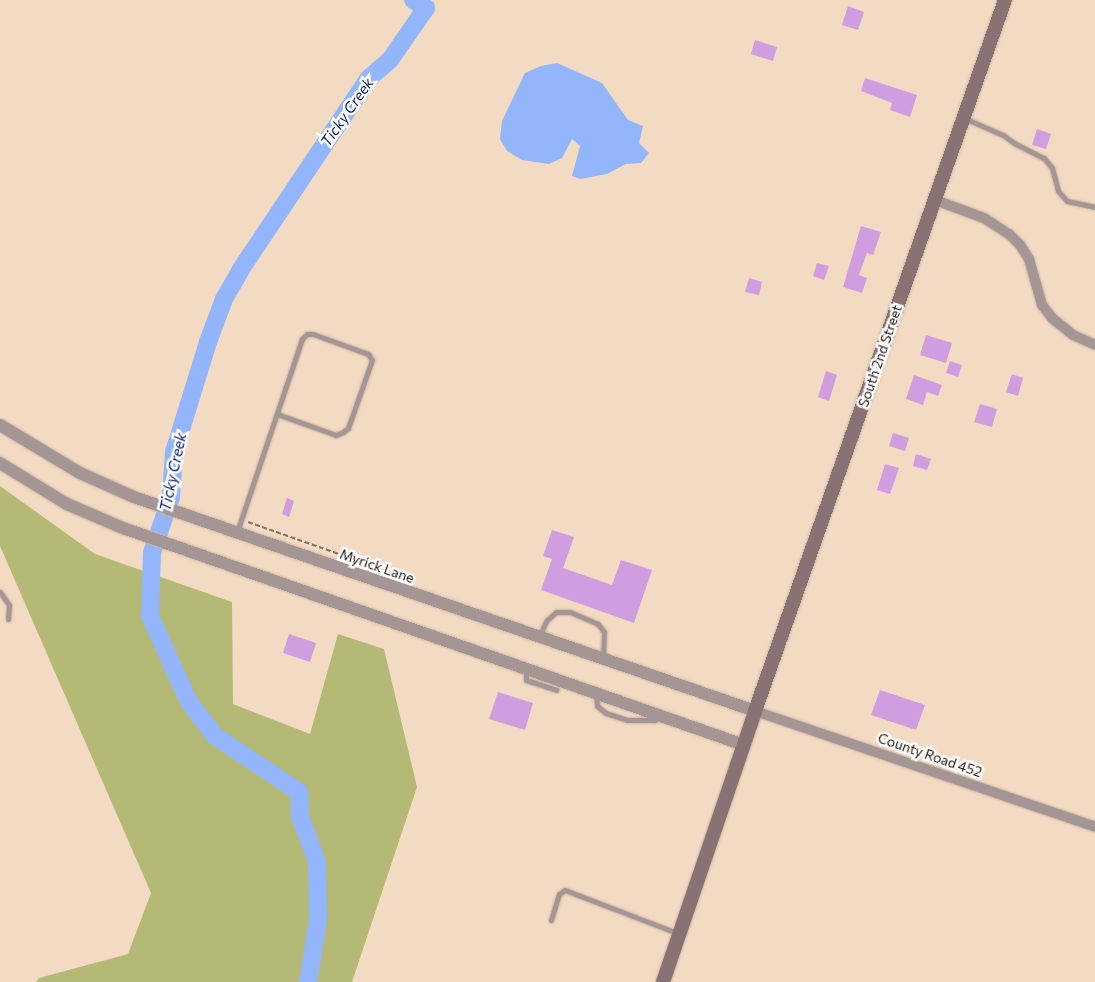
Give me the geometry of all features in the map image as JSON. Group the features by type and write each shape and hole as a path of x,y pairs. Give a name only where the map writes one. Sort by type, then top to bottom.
{"main road":[{"name":"South 2nd Street","path":"663,982 755,712 1005,0"}],"street":[{"path":"935,200 984,218 997,224 1009,234 1020,245 1029,259 1042,305 1052,318 1073,335 1095,345"},
{"name":"Myrick Lane","path":"0,425 80,473 134,496 755,712"},
{"path":"0,463 67,504 123,528 744,745"},
{"name":"County Road 452","path":"755,712 1095,827"}],"lane":[{"path":"964,118 1003,135 1014,143 1044,158 1052,168 1058,191 1067,201 1095,206"},
{"path":"236,532 302,339 306,334 313,334 368,354 372,360 348,428 344,432 336,435 277,414"},
{"path":"0,592 9,605 8,619"},
{"path":"539,637 546,621 556,612 570,612 598,624 604,632 603,659"},
{"path":"526,669 526,680 556,690"},
{"path":"551,920 559,894 564,890 680,935"}],"path":[{"path":"241,519 406,578"}],"green space":[{"path":"0,486 95,554 232,602 233,704 310,734 338,634 384,649 417,787 352,982 36,982 39,978 128,954 151,893 0,546"}],"water":[{"path":"557,63 602,83 628,120 643,126 639,143 649,153 641,163 626,164 607,174 580,179 572,176 580,146 572,139 562,158 549,164 522,160 507,151 500,139 502,121 525,73 541,66"}],"building":[{"path":"848,6 864,12 858,30 842,25"},
{"path":"755,40 777,47 773,61 751,54"},
{"path":"865,78 917,95 910,117 890,110 892,103 861,91"},
{"path":"1037,129 1051,134 1046,149 1032,145"},
{"path":"861,226 881,232 873,255 867,253 859,275 867,278 862,293 843,287"},
{"path":"817,263 829,266 824,280 813,276"},
{"path":"749,278 762,282 759,295 745,292"},
{"path":"926,335 952,343 946,363 920,355"},
{"path":"950,361 962,365 958,377 946,373"},
{"path":"826,371 837,375 829,401 818,397"},
{"path":"1012,374 1023,378 1018,396 1006,392"},
{"path":"914,375 942,385 938,396 927,392 923,405 906,399"},
{"path":"980,404 997,409 992,427 974,422"},
{"path":"893,433 909,438 905,451 889,446"},
{"path":"916,454 931,459 927,470 913,466"},
{"path":"885,464 899,468 890,494 877,490"},
{"path":"287,498 294,501 289,517 282,514"},
{"path":"552,530 574,537 563,568 612,585 621,560 652,570 634,623 541,590 552,559 543,556"},
{"path":"289,634 316,643 310,662 283,653"},
{"path":"880,690 925,705 916,730 871,715"},
{"path":"498,692 533,703 525,730 489,719"}],"waterway":[{"name":"Ticky Creek","path":"308,982 318,920 317,862 300,816 299,792 215,736 189,702 150,616 152,553 171,497 174,452 208,342 224,299 241,269 368,79 390,60 426,8 413,0"}]}
